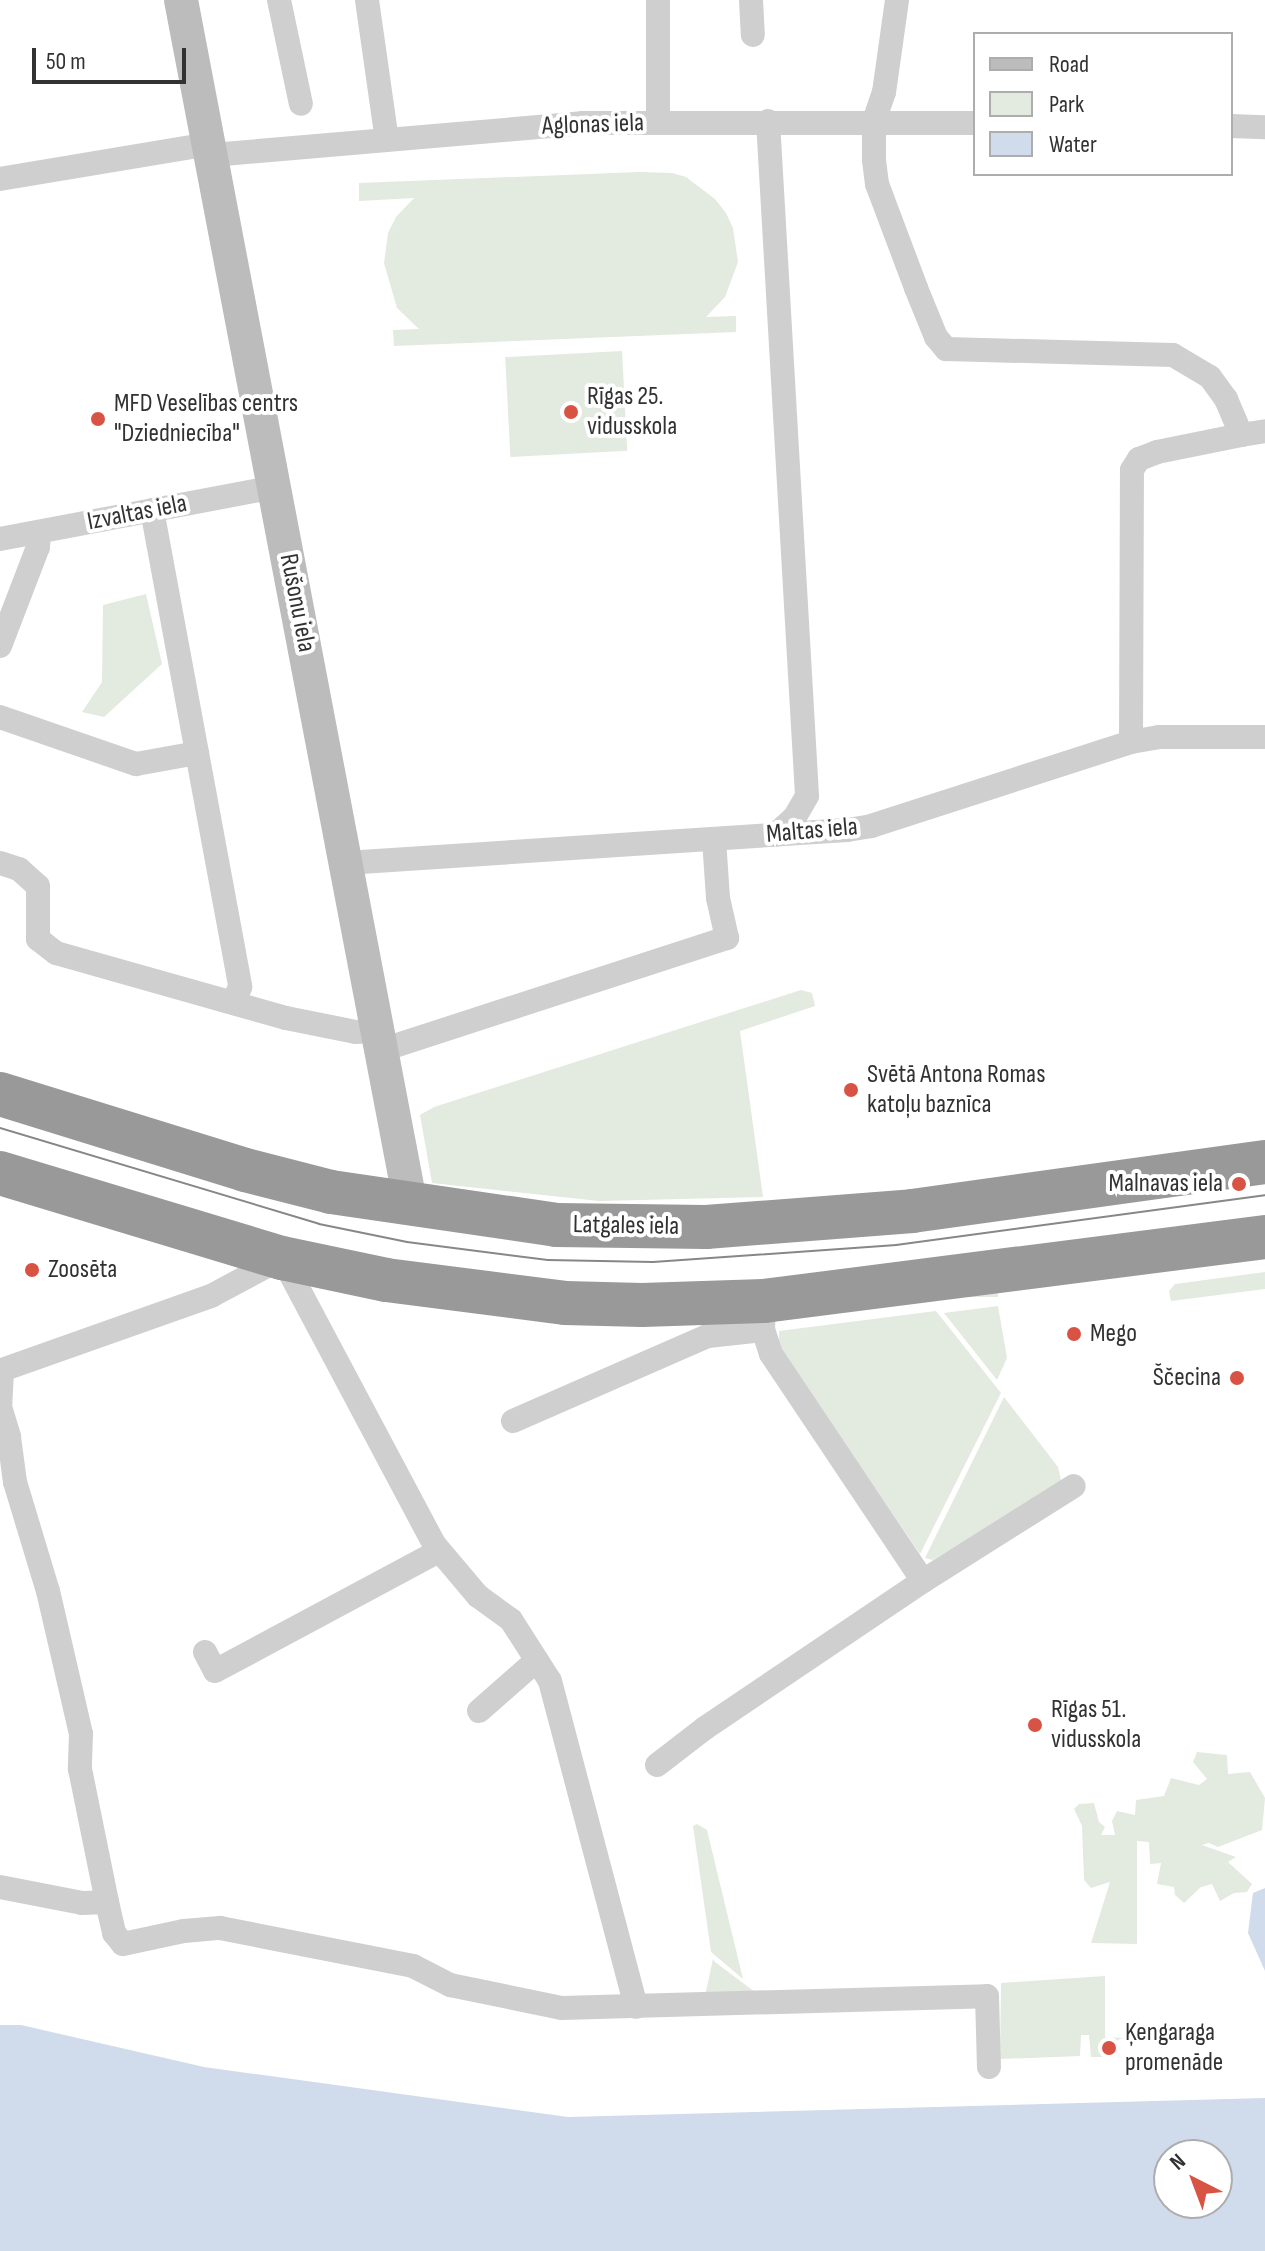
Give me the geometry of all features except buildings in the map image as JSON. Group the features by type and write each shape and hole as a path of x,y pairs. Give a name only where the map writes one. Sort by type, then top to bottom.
{"highway":[{"name":"Latgales iela","path":"0,1094 245,1170 331,1192 411,1207 556,1225 706,1227 912,1211 1265,1162"},
{"path":"0,1173 282,1258 386,1280 565,1303 642,1305 764,1316 1265,1237"}],"street":[{"name":"Rušonu iela","path":"181,0 411,1207"},
{"path":"279,0 301,104"},
{"path":"367,0 387,140"},
{"path":"658,0 658,123"},
{"path":"751,0 753,35"},
{"path":"897,0 884,92 874,121 877,184 936,337 946,349 1173,355 1210,377 1253,433 1157,452 1139,459 1132,470 1131,742"},
{"path":"768,121 807,796 795,817 775,835"},
{"name":"Aglonas iela","path":"0,179 211,149 387,140 582,123 973,123"},
{"path":"1233,126 1265,127"},
{"name":"Izvaltas iela","path":"0,539 275,487"},
{"path":"152,510 240,987 233,1003"},
{"path":"0,646 38,547 39,532"},
{"path":"0,717 136,764 197,753"},
{"name":"Maltas iela","path":"346,863 847,830 871,826 1131,742 1159,737 1265,733"},
{"path":"807,796 819,811 847,830"},
{"path":"0,863 19,869 38,886 38,939 56,953 286,1018 380,1040 727,938 718,898 714,839"},
{"path":"636,2007 550,1681 511,1620 478,1596 439,1551 301,1300 282,1258 211,1296 1,1370 0,1410 9,1437 15,1482 48,1591 81,1734 80,1769 107,1902 114,1933 123,1944 184,1931 220,1928 413,1966 450,1985 562,2008 636,2007 987,1996 989,2067"},
{"path":"513,1421 708,1336 764,1316 771,1354 923,1581"},
{"path":"657,1765 705,1728 923,1581 1074,1486"},
{"path":"205,1652 215,1671 439,1551"},
{"path":"479,1711 537,1660"},
{"path":"0,1887 82,1903 107,1902"}],"green space":[{"path":"672,173 686,177 715,199 726,213 733,228 738,262 725,297 706,317 736,316 736,332 394,346 393,330 419,329 397,308 384,263 388,233 396,217 414,198 359,201 359,183"},
{"path":"622,351 627,451 510,457 505,357"},
{"path":"146,594 162,664 104,717 82,712 102,682 103,605"},
{"path":"801,990 812,993 815,1006 740,1031 763,1197 599,1201 432,1183 420,1115 434,1107"},
{"path":"1265,1272 1265,1289 1171,1301 1169,1291 1175,1284"},
{"path":"774,1292 998,1292 998,1297 774,1297"},
{"path":"998,1306 1007,1358 997,1380 944,1313"},
{"path":"936,1311 1001,1393 920,1554 779,1347 779,1331"},
{"path":"1004,1397 1058,1467 1062,1484 933,1560 925,1558"},
{"path":"1197,1752 1227,1755 1228,1774 1250,1772 1265,1798 1262,1830 1218,1847 1209,1843 1202,1845 1236,1857 1228,1862 1252,1884 1247,1892 1234,1893 1220,1901 1212,1884 1201,1887 1184,1903 1175,1895 1174,1887 1157,1884 1161,1863 1150,1864 1149,1842 1137,1841 1137,1944 1091,1943 1110,1882 1091,1888 1084,1880 1082,1826 1074,1809 1079,1804 1094,1803 1099,1822 1105,1827 1101,1835 1115,1835 1112,1821 1117,1811 1135,1815 1136,1800 1164,1796 1171,1778 1199,1785 1207,1779 1193,1762"},
{"path":"697,1824 707,1830 743,1979 711,1952 693,1826"},
{"path":"713,1959 715,1962 755,1992 705,1996"},
{"path":"1105,1976 1105,2037 1123,2038 1105,2045 1103,2057 1091,2057 1089,2035 1081,2035 1080,2056 1000,2059 1001,1983"}],"water":[{"path":"1265,1888 1265,1971 1248,1933 1253,1893"},
{"path":"0,2025 21,2025 204,2067 568,2117 1265,2098 1265,2251 0,2251"}],"tram line":[{"path":"0,1128 319,1224 407,1242 548,1260 653,1262 896,1245 1265,1195"}],"place":[{"name":"Rīgas 25. vidusskola","path":"571,412"},
{"name":"MFD Veselības centrs \"Dziedniecība\"","path":"98,419"},
{"name":"Svētā Antona Romas katoļu baznīca","path":"851,1090"},
{"name":"Malnavas iela","path":"1239,1184"},
{"name":"Zoosēta","path":"32,1270"},
{"name":"Mego","path":"1074,1334"},
{"name":"Ščecina","path":"1237,1378"},
{"name":"Rīgas 51. vidusskola","path":"1035,1725"},
{"name":"Ķengaraga promenāde","path":"1109,2048"}]}
